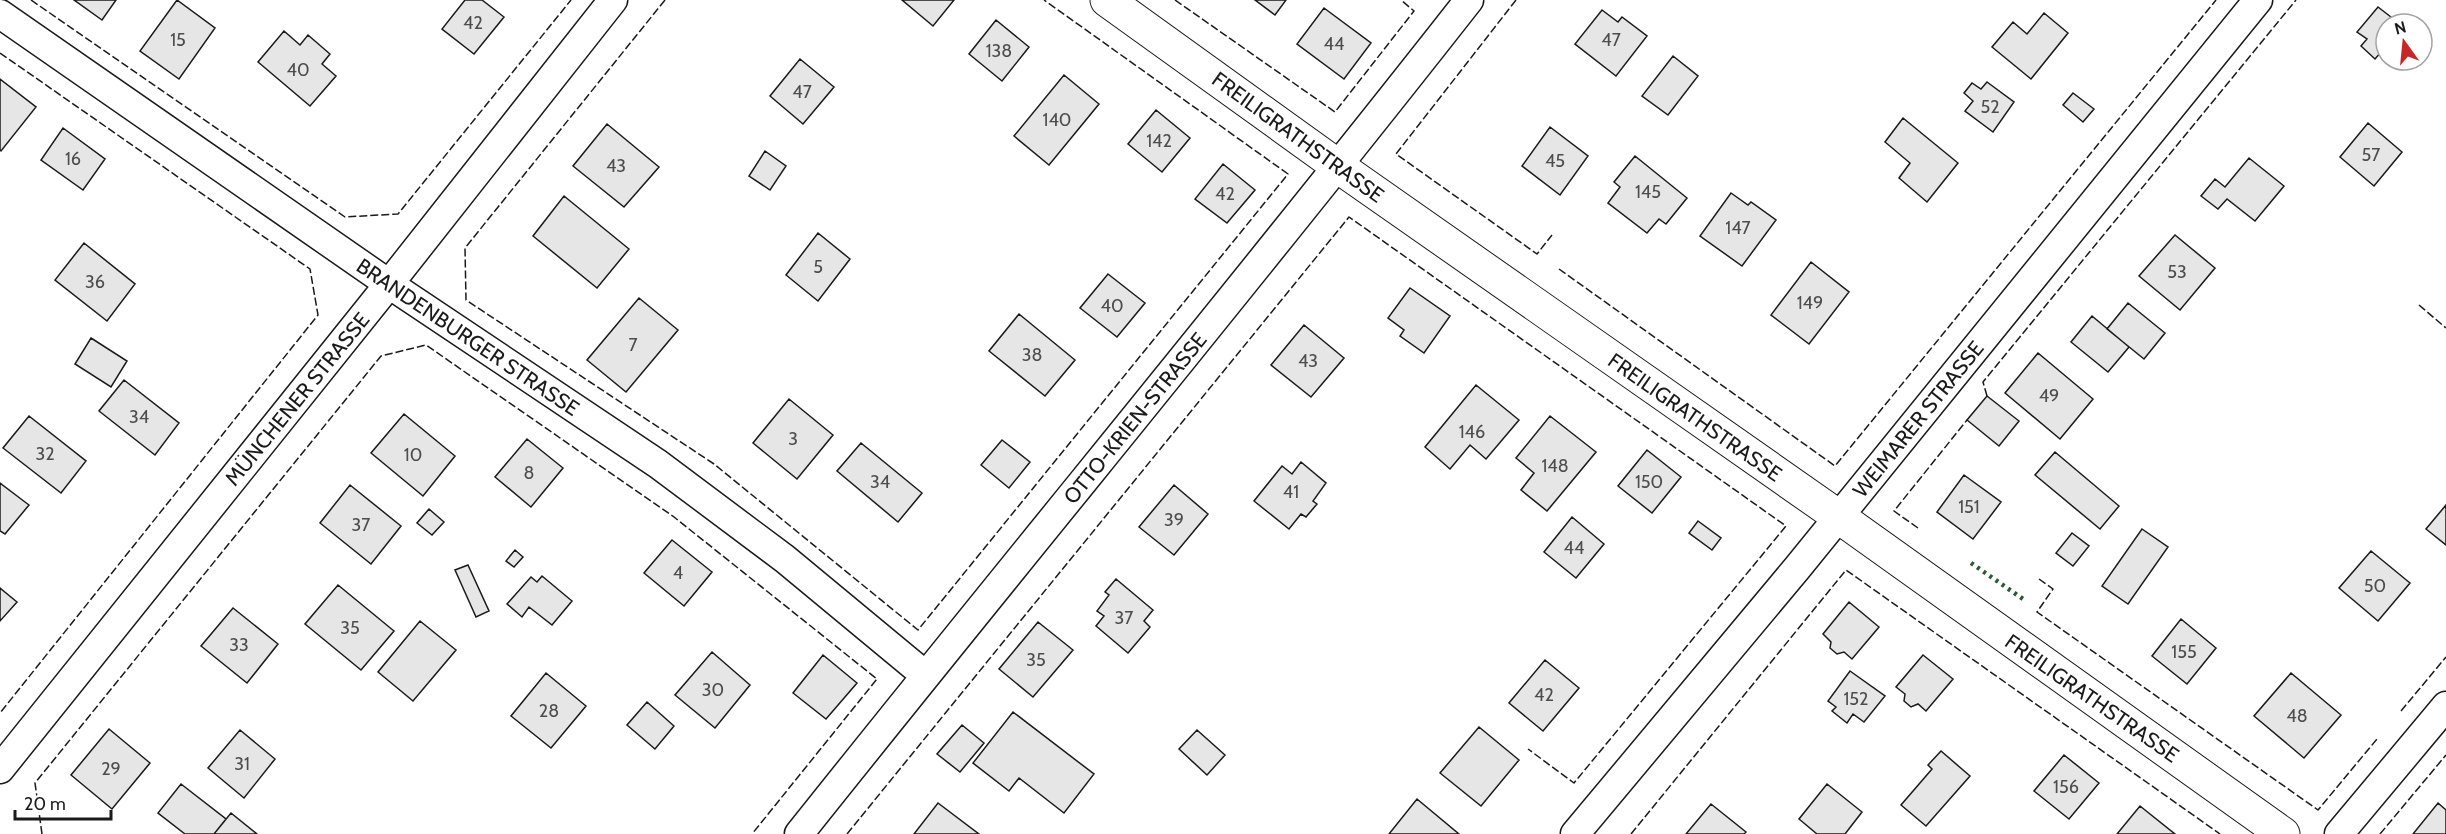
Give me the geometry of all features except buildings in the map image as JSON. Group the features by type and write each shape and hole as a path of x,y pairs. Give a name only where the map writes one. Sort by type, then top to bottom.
{"street":[{"name":"MÜNCHENER STRASSE","path":"0,769 389,284 613,0"},
{"name":"FREILIGRATHSTRASSE","path":"1107,0 1339,167 1839,517 2283,834"},
{"name":"OTTO-KRIEN-STRASSE","path":"799,834 925,675 1339,167 1469,0"},
{"name":"WEIMARER STRASSE","path":"1575,834 1839,517 2258,0"},
{"name":"BRANDENBURGER STRASSE","path":"0,14 389,284 658,464 785,559 925,675"},
{"path":"2339,834 2446,706"}],"hedge":[{"path":"1971,563 2026,601"}],"fence":[{"path":"31,0 345,217 398,214 571,0"},
{"path":"665,0 465,248 466,300 714,464 918,630 1288,174 1044,0"},
{"path":"1175,0 1335,112 1414,11 1401,0"},
{"path":"1516,0 1396,154 1537,254 1552,235"},
{"path":"1559,269 1835,466 2216,0"},
{"path":"1987,396 1983,382 2296,0"},
{"path":"0,53 310,269 318,315 0,713"},
{"path":"847,834 1349,217 1786,526 1574,783 1528,749"},
{"path":"2419,305 2446,328"},
{"path":"42,834 35,783 381,356 426,345 674,517 877,679 752,834"},
{"path":"1918,528 1894,511 1967,420"},
{"path":"1631,834 1846,570 2220,834"},
{"path":"2039,579 2053,589 2037,612 2318,810 2377,739"},
{"path":"2401,711 2446,657"},
{"path":"2380,834 2446,755"}]}
